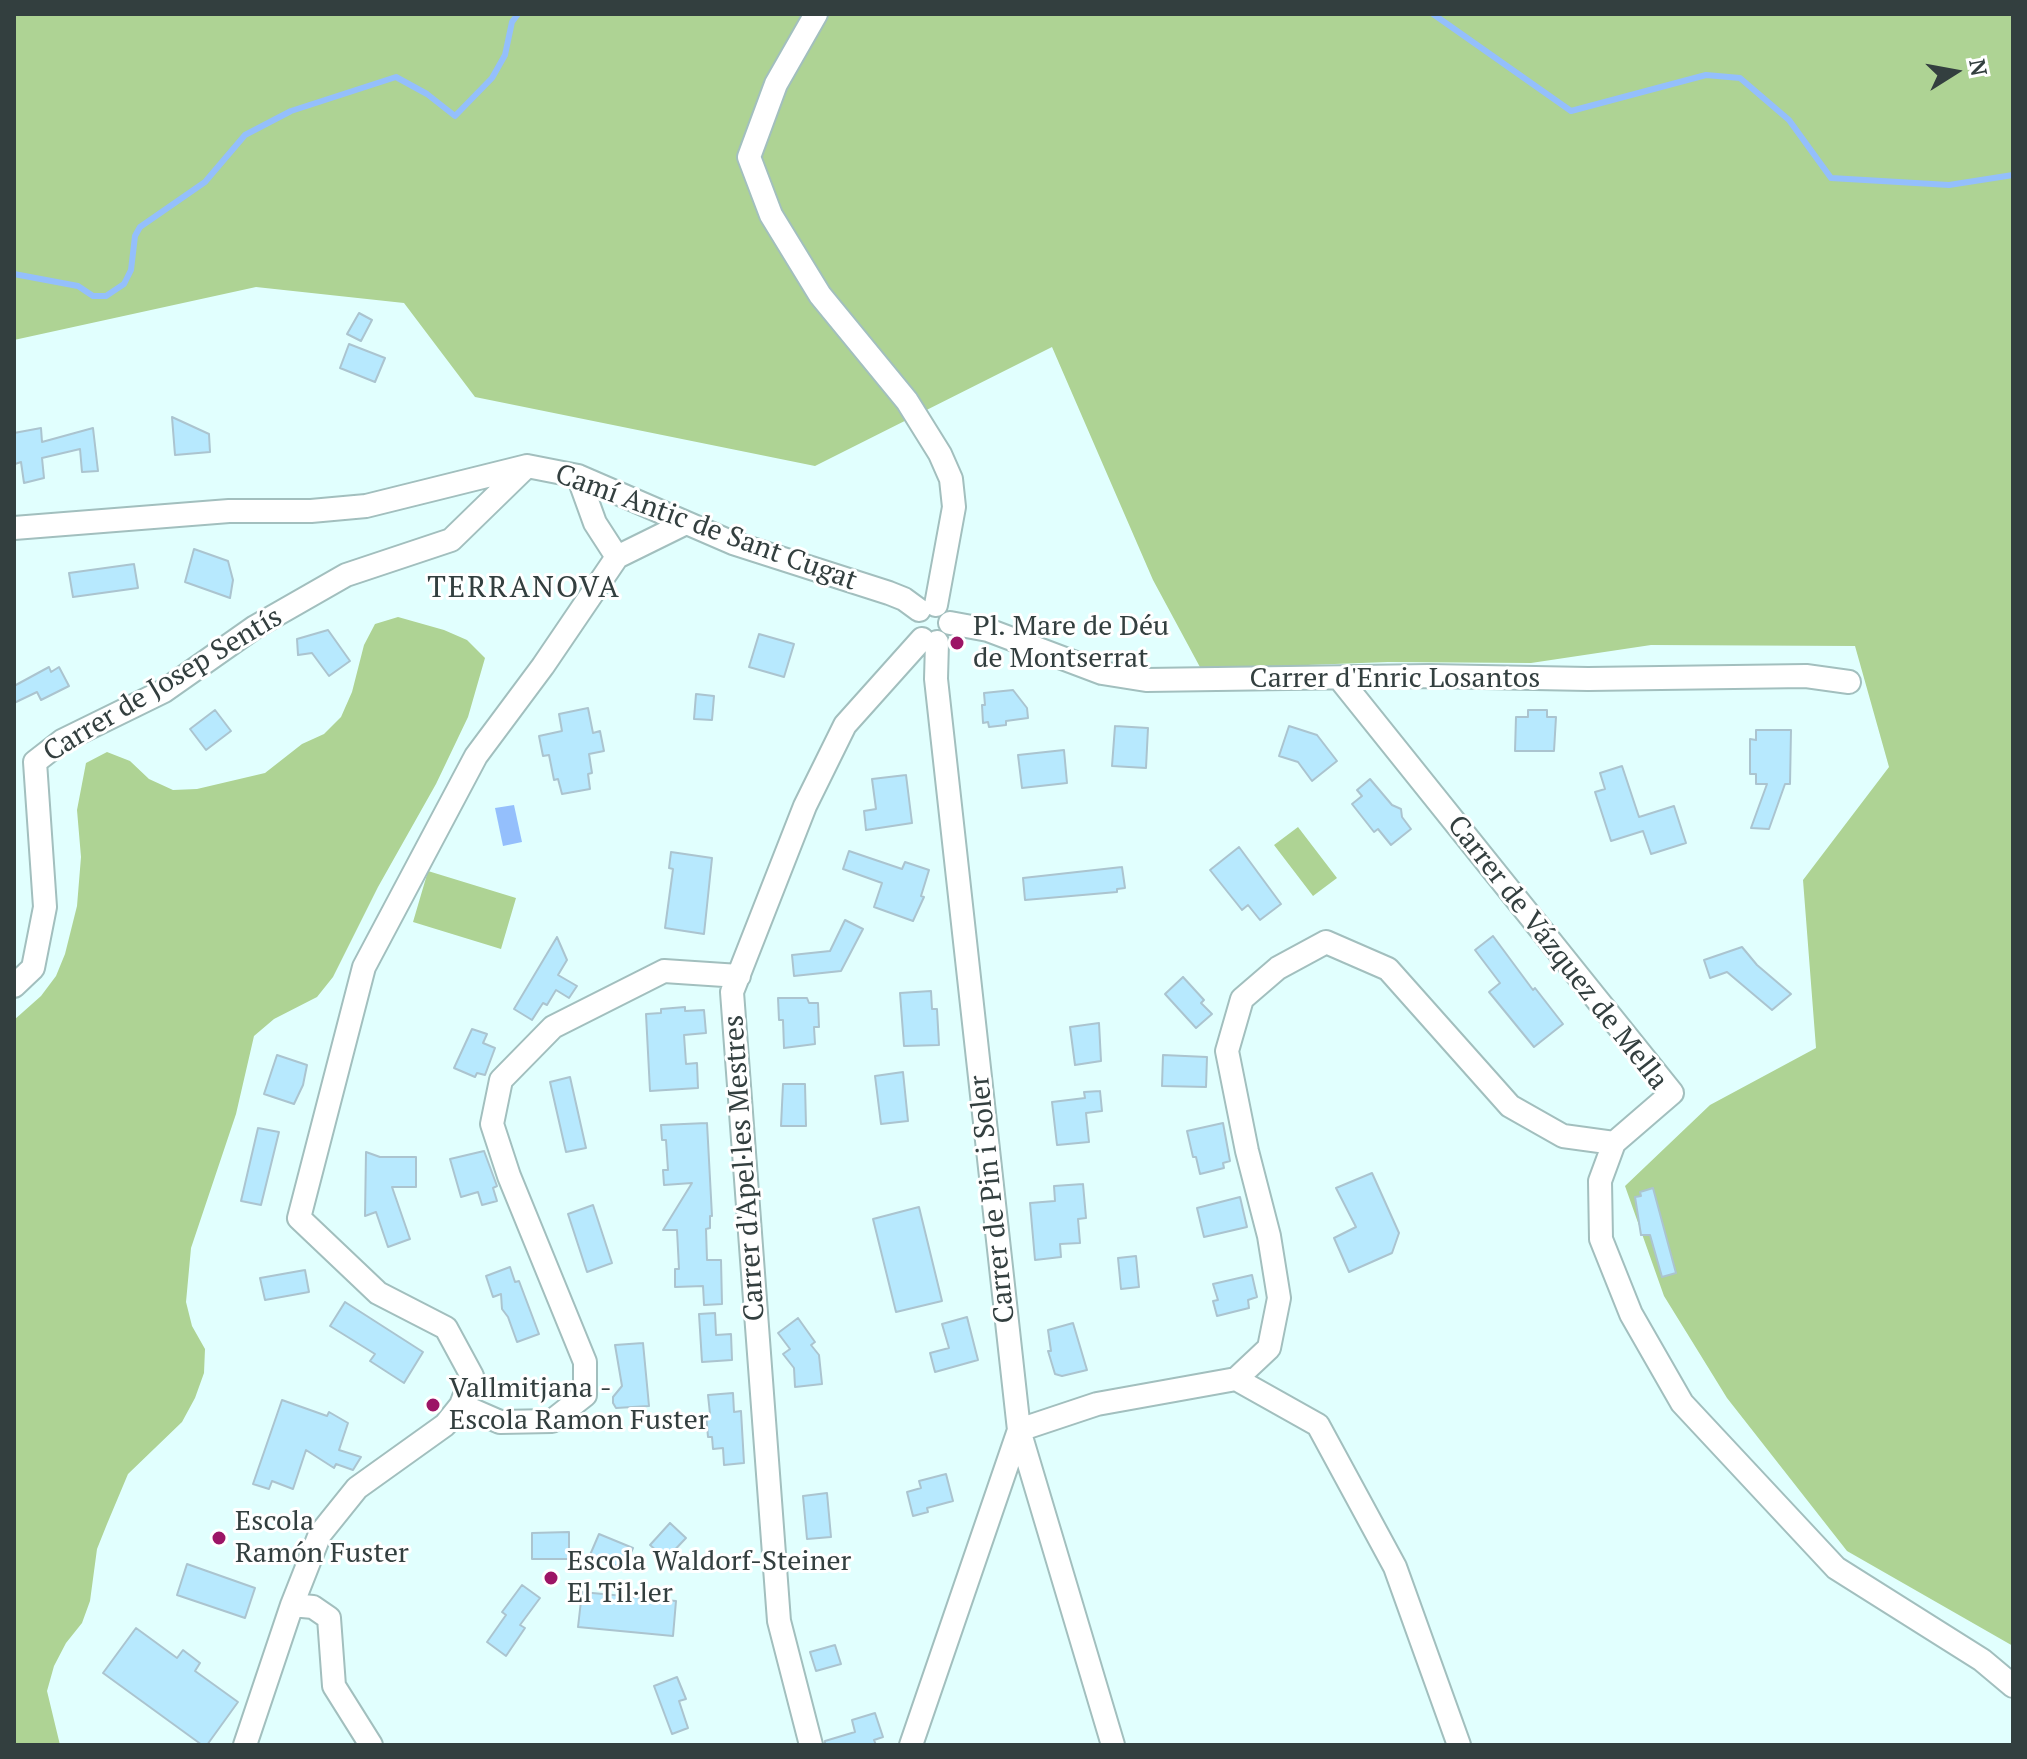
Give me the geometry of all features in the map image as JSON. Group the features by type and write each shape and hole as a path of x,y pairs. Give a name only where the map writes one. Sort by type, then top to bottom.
{"street":[{"path":"816,14 776,84 749,157 771,215 820,295 907,401 940,454 951,479 954,507 935,613"},
{"name":"Camí Antic de Sant Cugat","path":"14,528 229,511 311,511 366,506 527,466 578,476 733,543 889,593 935,613"},
{"name":"Carrer de Josep Sentís","path":"14,986 33,968 45,907 35,762 62,741 164,691 255,627 346,575 451,540 527,466"},
{"path":"578,476 595,523 617,557"},
{"path":"245,1745 292,1605 320,1534 357,1488 445,1425 461,1405 472,1376 446,1328 378,1293 299,1218 364,967 476,756 543,666 617,557 686,523"},
{"name":"Carrer de Pin i Soler","path":"935,613 913,623 916,633 929,640 936,679 1019,1430 1113,1745"},
{"name":"Carrer d'Apel·les Mestres","path":"811,1745 779,1621 732,992 805,806 845,725 929,640 948,633 935,613"},
{"name":"Carrer d'Enric Losantos","path":"935,613 1060,658 1124,677 1146,680 1806,676 1849,682"},
{"name":"Carrer de Vázquez de Mella","path":"1340,679 1672,1093 1614,1143 1600,1181 1601,1239 1631,1314 1682,1403 1836,1568 1982,1660 2013,1686"},
{"path":"911,1745 1019,1430 1097,1404 1236,1379 1269,1348 1279,1298 1269,1236 1247,1151 1227,1051 1242,999 1278,968 1326,942 1388,969 1510,1106 1563,1136 1614,1143"},
{"path":"461,1405 500,1422 552,1421 585,1395 585,1362 509,1176 492,1124 501,1080 553,1027 664,971 739,976"},
{"path":"1236,1379 1318,1425 1395,1567 1459,1745"},
{"path":"292,1605 313,1607 329,1618 334,1686 371,1745"}],"green space":[{"path":"14,14 2013,14 2013,1646 1847,1551 1727,1398 1664,1296 1625,1186 1710,1105 1816,1048 1803,880 1889,767 1855,646 1651,645 1531,663 1388,662 1201,669 1153,580 1052,347 815,466 475,397 404,303 256,287 14,340"},
{"path":"398,617 467,640 485,658 468,717 436,784 378,887 333,977 317,997 274,1019 254,1036 236,1114 191,1248 186,1302 192,1326 205,1349 204,1373 182,1422 128,1474 97,1549 90,1601 82,1623 66,1643 54,1666 47,1691 60,1745 14,1745 14,1020 41,996 56,976 65,954 77,906 81,857 77,810 86,763 107,752 130,761 149,779 173,790 197,789 265,773 302,744 324,734 341,717 352,692 364,645 375,624"},
{"path":"1298,827 1337,878 1313,896 1274,845"},
{"path":"428,871 516,898 501,949 413,922"}],"water":[{"path":"514,805 522,842 503,846 495,808"}],"building":[{"path":"359,313 372,320 361,341 347,334"},
{"path":"349,344 385,358 375,382 340,368"},
{"path":"172,417 209,434 210,452 175,455"},
{"path":"41,428 42,442 93,428 98,471 82,472 80,449 42,458 44,478 24,483 21,462 15,464 14,433"},
{"path":"194,549 228,561 233,580 230,598 185,582"},
{"path":"134,564 138,588 73,597 69,573"},
{"path":"328,630 350,661 329,676 312,653 298,655 297,639"},
{"path":"759,634 794,644 784,677 749,667"},
{"path":"49,667 51,672 59,667 69,686 41,700 37,692 14,703 14,686"},
{"path":"1013,690 1027,708 1028,718 989,727 988,722 983,723 984,693"},
{"path":"696,694 714,696 712,720 694,719"},
{"path":"588,708 593,733 600,731 604,751 589,754 592,773 588,774 590,789 562,794 558,779 554,780 549,755 543,756 539,736 562,731 559,714"},
{"path":"215,710 231,731 206,750 190,729"},
{"path":"1528,710 1547,710 1547,717 1556,717 1554,751 1515,751 1516,717 1528,717"},
{"path":"1115,726 1148,728 1146,768 1112,766"},
{"path":"1289,726 1317,735 1337,761 1312,781 1298,762 1279,756"},
{"path":"1756,730 1791,730 1790,784 1785,784 1769,829 1751,828 1767,784 1756,784 1756,774 1750,774 1750,739 1756,740"},
{"path":"1064,750 1067,783 1022,788 1018,755"},
{"path":"1622,766 1639,817 1674,806 1686,843 1651,854 1643,831 1611,841 1595,792 1605,789 1600,773"},
{"path":"906,775 912,823 866,830 864,811 876,809 872,779"},
{"path":"1370,779 1392,805 1401,809 1402,817 1411,829 1391,845 1378,829 1374,832 1352,804 1362,796 1357,790"},
{"path":"1239,847 1281,904 1260,920 1248,905 1242,910 1210,870"},
{"path":"849,851 902,869 905,862 929,870 921,896 924,897 913,921 874,907 882,883 843,869"},
{"path":"671,852 712,858 704,934 665,928 673,869 669,868"},
{"path":"1122,867 1125,888 1117,889 1117,892 1025,900 1023,878"},
{"path":"845,920 863,929 841,971 794,976 792,955 830,951"},
{"path":"1493,936 1563,1024 1534,1047 1489,992 1500,983 1475,950"},
{"path":"557,937 567,960 558,975 577,986 569,998 556,990 532,1020 514,1009"},
{"path":"1742,947 1757,965 1791,994 1772,1010 1727,972 1710,978 1704,960"},
{"path":"1183,977 1212,1014 1196,1028 1165,994"},
{"path":"931,991 932,1009 937,1009 939,1045 904,1046 900,993"},
{"path":"778,998 807,998 809,1003 818,1003 819,1027 814,1027 815,1044 784,1048"},
{"path":"685,1007 685,1011 704,1010 706,1033 684,1035 686,1064 697,1063 698,1088 650,1091 646,1014"},
{"path":"1099,1023 1101,1061 1075,1065 1070,1027"},
{"path":"472,1029 487,1034 483,1043 495,1048 485,1075 477,1073 475,1077 454,1068"},
{"path":"277,1055 307,1065 303,1085 294,1104 264,1094"},
{"path":"1163,1055 1207,1057 1206,1087 1162,1086"},
{"path":"903,1072 908,1121 881,1124 875,1076"},
{"path":"570,1077 586,1148 566,1152 550,1082"},
{"path":"783,1084 805,1084 806,1126 781,1126"},
{"path":"1100,1091 1102,1111 1086,1113 1089,1142 1057,1145 1052,1102 1085,1098 1084,1092"},
{"path":"707,1123 712,1216 710,1228 706,1229 707,1260 721,1260 722,1304 704,1305 703,1286 675,1287 675,1269 679,1269 677,1230 663,1230 692,1183 664,1185 663,1170 668,1170 666,1140 662,1140 661,1125"},
{"path":"1223,1123 1230,1161 1223,1163 1224,1168 1200,1174 1187,1131"},
{"path":"258,1128 279,1132 261,1205 241,1201"},
{"path":"484,1151 497,1186 493,1188 497,1201 482,1205 478,1192 461,1197 450,1159"},
{"path":"366,1152 380,1157 416,1157 416,1187 392,1187 410,1239 388,1247 376,1212 365,1216"},
{"path":"1372,1173 1399,1233 1392,1253 1349,1272 1334,1238 1356,1227 1336,1188"},
{"path":"1083,1184 1086,1218 1078,1219 1080,1243 1060,1244 1061,1257 1035,1260 1030,1203 1055,1201 1054,1186"},
{"path":"1653,1188 1676,1273 1662,1277 1650,1235 1641,1235 1635,1197"},
{"path":"1240,1197 1247,1227 1204,1237 1197,1208"},
{"path":"593,1205 612,1263 587,1272 568,1214"},
{"path":"919,1207 942,1301 896,1312 873,1219"},
{"path":"1136,1256 1139,1287 1121,1289 1118,1258"},
{"path":"510,1267 515,1282 519,1281 539,1334 517,1342 502,1309 501,1294 493,1297 486,1276"},
{"path":"305,1270 309,1292 265,1300 260,1278"},
{"path":"1252,1275 1257,1297 1248,1300 1249,1308 1217,1316 1213,1301 1218,1300 1213,1284"},
{"path":"345,1302 423,1352 404,1383 370,1361 375,1354 330,1326"},
{"path":"715,1313 716,1335 731,1334 732,1360 702,1362 699,1314"},
{"path":"967,1317 978,1360 935,1372 930,1353 949,1348 942,1324"},
{"path":"798,1318 815,1342 811,1345 819,1355 822,1384 795,1387 794,1368 783,1354 790,1349 778,1333"},
{"path":"1073,1323 1087,1370 1062,1376 1055,1374 1048,1351 1051,1351 1048,1330"},
{"path":"643,1343 649,1406 616,1408 613,1397 622,1386 615,1345"},
{"path":"733,1393 734,1412 741,1411 744,1463 724,1465 723,1448 713,1449 712,1437 708,1437 708,1395"},
{"path":"282,1400 327,1416 329,1412 348,1423 339,1450 361,1457 353,1470 336,1464 334,1468 306,1450 293,1489 272,1481 269,1489 253,1484"},
{"path":"946,1474 953,1501 927,1508 928,1512 913,1516 907,1492 921,1488 919,1481"},
{"path":"827,1493 831,1537 807,1539 803,1496"},
{"path":"670,1523 686,1538 666,1559 650,1545"},
{"path":"569,1532 569,1559 532,1559 532,1533"},
{"path":"599,1534 633,1548 624,1569 590,1555"},
{"path":"187,1564 255,1588 245,1618 177,1595"},
{"path":"522,1585 540,1598 520,1625 525,1628 506,1656 487,1642 506,1615 502,1612"},
{"path":"582,1592 676,1601 673,1636 578,1627"},
{"path":"136,1628 177,1658 183,1650 200,1663 195,1671 238,1702 207,1745 202,1745 103,1673"},
{"path":"835,1645 841,1664 816,1671 810,1652"},
{"path":"677,1677 686,1699 679,1701 688,1728 672,1734 654,1686"},
{"path":"875,1713 883,1737 874,1740 876,1745 825,1745 825,1741 855,1732 852,1720"}],"waterway":[{"path":"14,274 78,286 93,296 106,296 124,284 131,270 135,236 140,227 205,182 245,135 291,111 396,77 427,94 455,116 492,78 505,55 512,22 518,14"},
{"path":"1433,14 1571,111 1706,75 1740,78 1789,120 1831,178 1949,185 2013,175"}],"place":[{"name":"Pl. Mare de Déu de Montserrat","path":"957,643"},
{"name":"Vallmitjana - Escola Ramon Fuster","path":"433,1405"},
{"name":"Escola Ramón Fuster","path":"219,1538"},
{"name":"Escola Waldorf-Steiner El Til·ler","path":"551,1578"}],"district":[{"name":"TERRANOVA","path":"524,588"}]}
